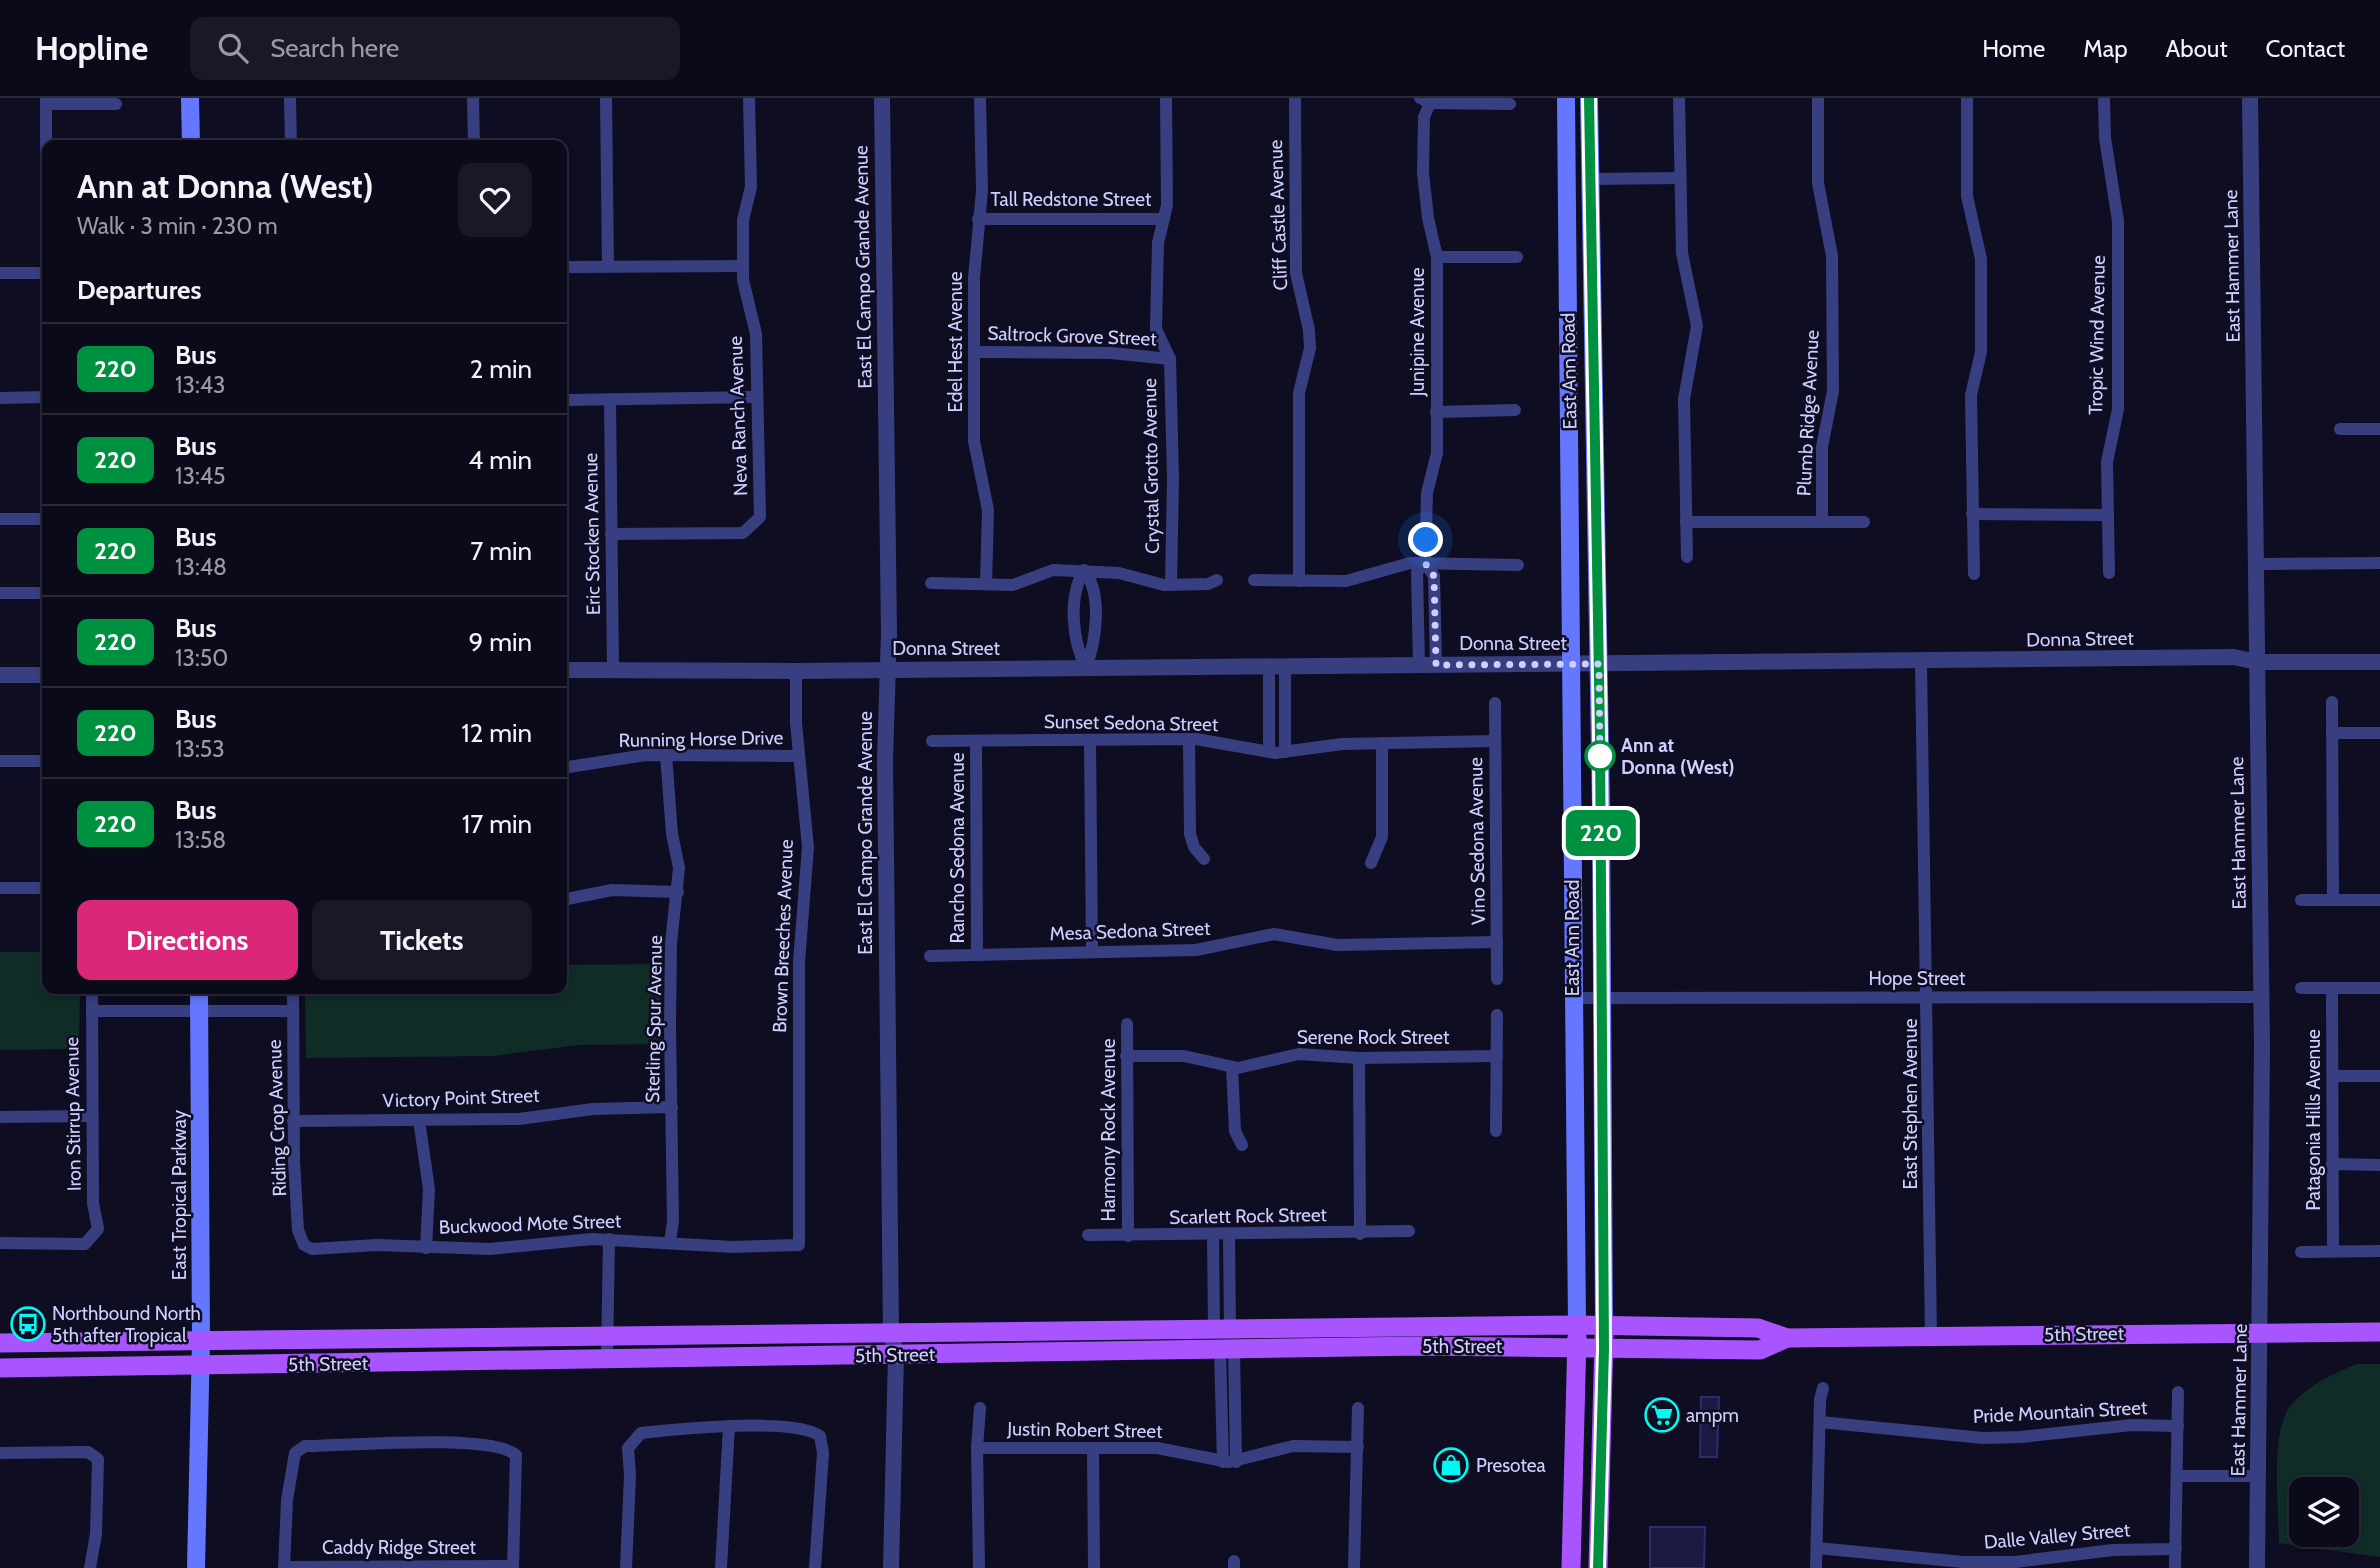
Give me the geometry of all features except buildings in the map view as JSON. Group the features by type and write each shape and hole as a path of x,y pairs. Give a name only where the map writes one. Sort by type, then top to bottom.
{"main road":[{"path":"190,98 191,140"},
{"name":"East Ann Road","path":"1566,98 1572,664 1572,998 1578,1348 1571,1568"},
{"name":"East Ann Road","path":"1589,98 1602,998 1604,1349 1598,1568"},
{"name":"East Tropical Parkway","path":"197,1568 201,1366 199,994"},
{"name":"5th Street","path":"0,1343 1577,1325 1758,1328 1787,1338 2380,1332"},
{"path":"1227,1350 1241,1341 1298,1328"},
{"path":"1158,1351 1216,1338 1222,1330"},
{"name":"5th Street","path":"0,1368 1440,1346 1760,1350 1787,1338"}],"street":[{"path":"290,98 291,140"},
{"path":"473,98 474,140"},
{"path":"606,98 608,267"},
{"name":"Neva Ranch Avenue","path":"611,534 744,533 756,524 760,517 756,334 744,289 743,266 744,220 751,187 749,98"},
{"name":"East El Campo Grande Avenue","path":"882,98 891,1333 896,1355 891,1568"},
{"name":"Edel Hest Avenue","path":"981,98 982,191 974,278 974,441 988,510 986,584"},
{"name":"Crystal Grotto Avenue","path":"1166,98 1167,205 1158,243 1156,329 1170,359 1173,480 1171,585"},
{"name":"Cliff Castle Avenue","path":"1295,98 1296,273 1309,330 1310,348 1299,393 1299,581"},
{"path":"1679,98 1682,253 1697,326 1684,398 1686,557"},
{"name":"Plumb Ridge Avenue","path":"1818,98 1818,183 1832,256 1833,391 1822,447 1822,522"},
{"path":"1967,98 1967,196 1980,246 1981,285 1981,352 1971,395 1973,574"},
{"name":"Tropic Wind Avenue","path":"2104,98 2105,138 2118,221 2118,409 2107,462 2109,573"},
{"name":"East Hammer Lane","path":"2250,98 2262,997 2257,1568"},
{"path":"1425,100 1510,104"},
{"name":"Junipine Avenue","path":"1425,100 1423,173 1428,218 1437,257 1437,453 1427,493 1425,563 1417,572 1428,665"},
{"path":"46,140 46,101 116,104"},
{"path":"1589,179 1680,178"},
{"name":"Tall Redstone Street","path":"978,219 1164,219"},
{"path":"1437,257 1517,257"},
{"path":"569,267 743,266"},
{"path":"0,273 42,273"},
{"name":"Saltrock Grove Street","path":"974,352 1111,353 1170,359"},
{"path":"0,398 42,397"},
{"path":"567,400 757,397"},
{"name":"Eric Stocken Avenue","path":"610,398 613,669"},
{"path":"1436,412 1515,410"},
{"path":"2340,429 2380,429"},
{"path":"1972,514 2107,515"},
{"path":"0,519 42,519"},
{"path":"1686,522 1864,522"},
{"path":"1254,580 1346,581 1410,563 1518,565"},
{"path":"2256,564 2380,563"},
{"path":"931,583 1013,585 1053,570 1119,573 1171,585 1208,584 1217,580"},
{"path":"1084,570 1094,583 1094,647 1086,668"},
{"path":"1084,570 1075,589 1076,649 1086,668"},
{"path":"0,593 42,593"},
{"name":"Donna Street","path":"567,670 796,671 2234,657 2257,662 2380,662"},
{"name":"East Stephen Avenue","path":"1921,662 1929,998 1931,1336"},
{"path":"1269,752 1277,666"},
{"path":"1277,666 1285,752"},
{"name":"Brown Breeches Avenue","path":"796,671 799,756 808,847 799,962 799,1245"},
{"path":"0,676 42,675"},
{"path":"2332,702 2333,900"},
{"name":"Vino Sedona Avenue","path":"1495,703 1497,979"},
{"path":"2332,733 2380,733"},
{"path":"1189,739 1190,834 1194,847 1204,859"},
{"name":"Sunset Sedona Street","path":"932,741 1189,739 1209,740 1269,752 1285,752 1342,744 1495,741"},
{"path":"1090,740 1092,952"},
{"name":"Rancho Sedona Avenue","path":"976,741 977,955"},
{"path":"1371,863 1379,847 1383,825 1382,743"},
{"name":"Sterling Spur Avenue","path":"666,755 672,834 679,868 671,954 673,1221 670,1242"},
{"name":"Running Horse Drive","path":"567,767 624,757 799,756"},
{"path":"0,761 42,761"},
{"path":"0,888 42,888"},
{"path":"567,899 612,890 678,892"},
{"path":"2301,900 2380,900"},
{"name":"Mesa Sedona Street","path":"930,956 1208,949 1274,934 1337,945 1497,942"},
{"path":"2301,988 2380,988"},
{"name":"Patagonia Hills Avenue","path":"2332,988 2333,1251"},
{"name":"Iron Stirrup Avenue","path":"0,1243 85,1244 94,1237 98,1229 93,1203 92,994"},
{"name":"Riding Crop Avenue","path":"293,994 293,1121 299,1230 304,1244"},
{"name":"Hope Street","path":"1572,998 2262,997"},
{"path":"92,1011 293,1011"},
{"path":"1496,1130 1497,1015"},
{"name":"Harmony Rock Avenue","path":"1127,1024 1128,1236"},
{"name":"Serene Rock Street","path":"1126,1056 1184,1056 1232,1068 1248,1067 1299,1054 1359,1058 1497,1055"},
{"path":"1359,1058 1360,1234"},
{"path":"1232,1068 1235,1131 1242,1145"},
{"path":"2333,1076 2380,1076"},
{"name":"Victory Point Street","path":"293,1121 519,1118 593,1109 672,1107"},
{"path":"0,1117 92,1116"},
{"path":"419,1120 429,1189 426,1248"},
{"path":"2332,1164 2380,1164"},
{"name":"Scarlett Rock Street","path":"1088,1235 1213,1236 1409,1231"},
{"path":"1222,1330 1229,1235"},
{"path":"1213,1236 1222,1330"},
{"path":"607,1359 609,1239"},
{"name":"Buckwood Mote Street","path":"304,1244 312,1249 345,1245 514,1248 609,1239 733,1247 799,1245"},
{"path":"2301,1252 2380,1251"},
{"path":"1227,1350 1229,1462"},
{"path":"1816,1568 1823,1388"},
{"path":"2175,1568 2178,1392"},
{"path":"979,1568 977,1448 980,1408"},
{"path":"1354,1568 1358,1408"},
{"name":"Pride Mountain Street","path":"1820,1422 1983,1438 2132,1425 2178,1426"},
{"path":"721,1568 729,1426"},
{"path":"626,1568 630,1475 628,1448 634,1439 641,1433 729,1426 809,1430 820,1436 823,1453 815,1568"},
{"path":"284,1568 287,1500 295,1453 305,1446 389,1441 494,1446 510,1450 517,1462 513,1567"},
{"name":"Justin Robert Street","path":"977,1448 1157,1448 1229,1462 1293,1446 1358,1447"},
{"path":"1093,1448 1094,1568"},
{"path":"0,1453 88,1452 93,1456 100,1466 96,1534 90,1568"},
{"path":"2177,1476 2259,1476"},
{"name":"Dalle Valley Street","path":"1817,1548 1985,1565 2113,1550 2176,1549"},
{"name":"Caddy Ridge Street","path":"284,1568 513,1567"}],"green space":[{"path":"0,952 42,952 42,994 80,994 79,1049 0,1050"},
{"path":"660,964 661,1044 579,1045 493,1056 306,1058 305,994 567,994 567,965"},
{"path":"2357,1364 2380,1364 2380,1557 2308,1547 2359,1547 2359,1477 2289,1477 2289,1544 2279,1543 2277,1470 2280,1431 2292,1404 2322,1380"}],"bus line":[{"name":"220","path":"1589,98 1600,736 1604,1349 1598,1568"}],"place":[{"name":"Ann at Donna (West)","path":"1600,756"},
{"name":"Northbound North 5th after Tropical","path":"28,1324"},
{"name":"ampm","path":"1662,1415"},
{"name":"Presotea","path":"1451,1465"}],"route":[{"path":"1426,540 1425,563 1434,576 1436,665 1599,664 1600,761 1600,756"}]}
